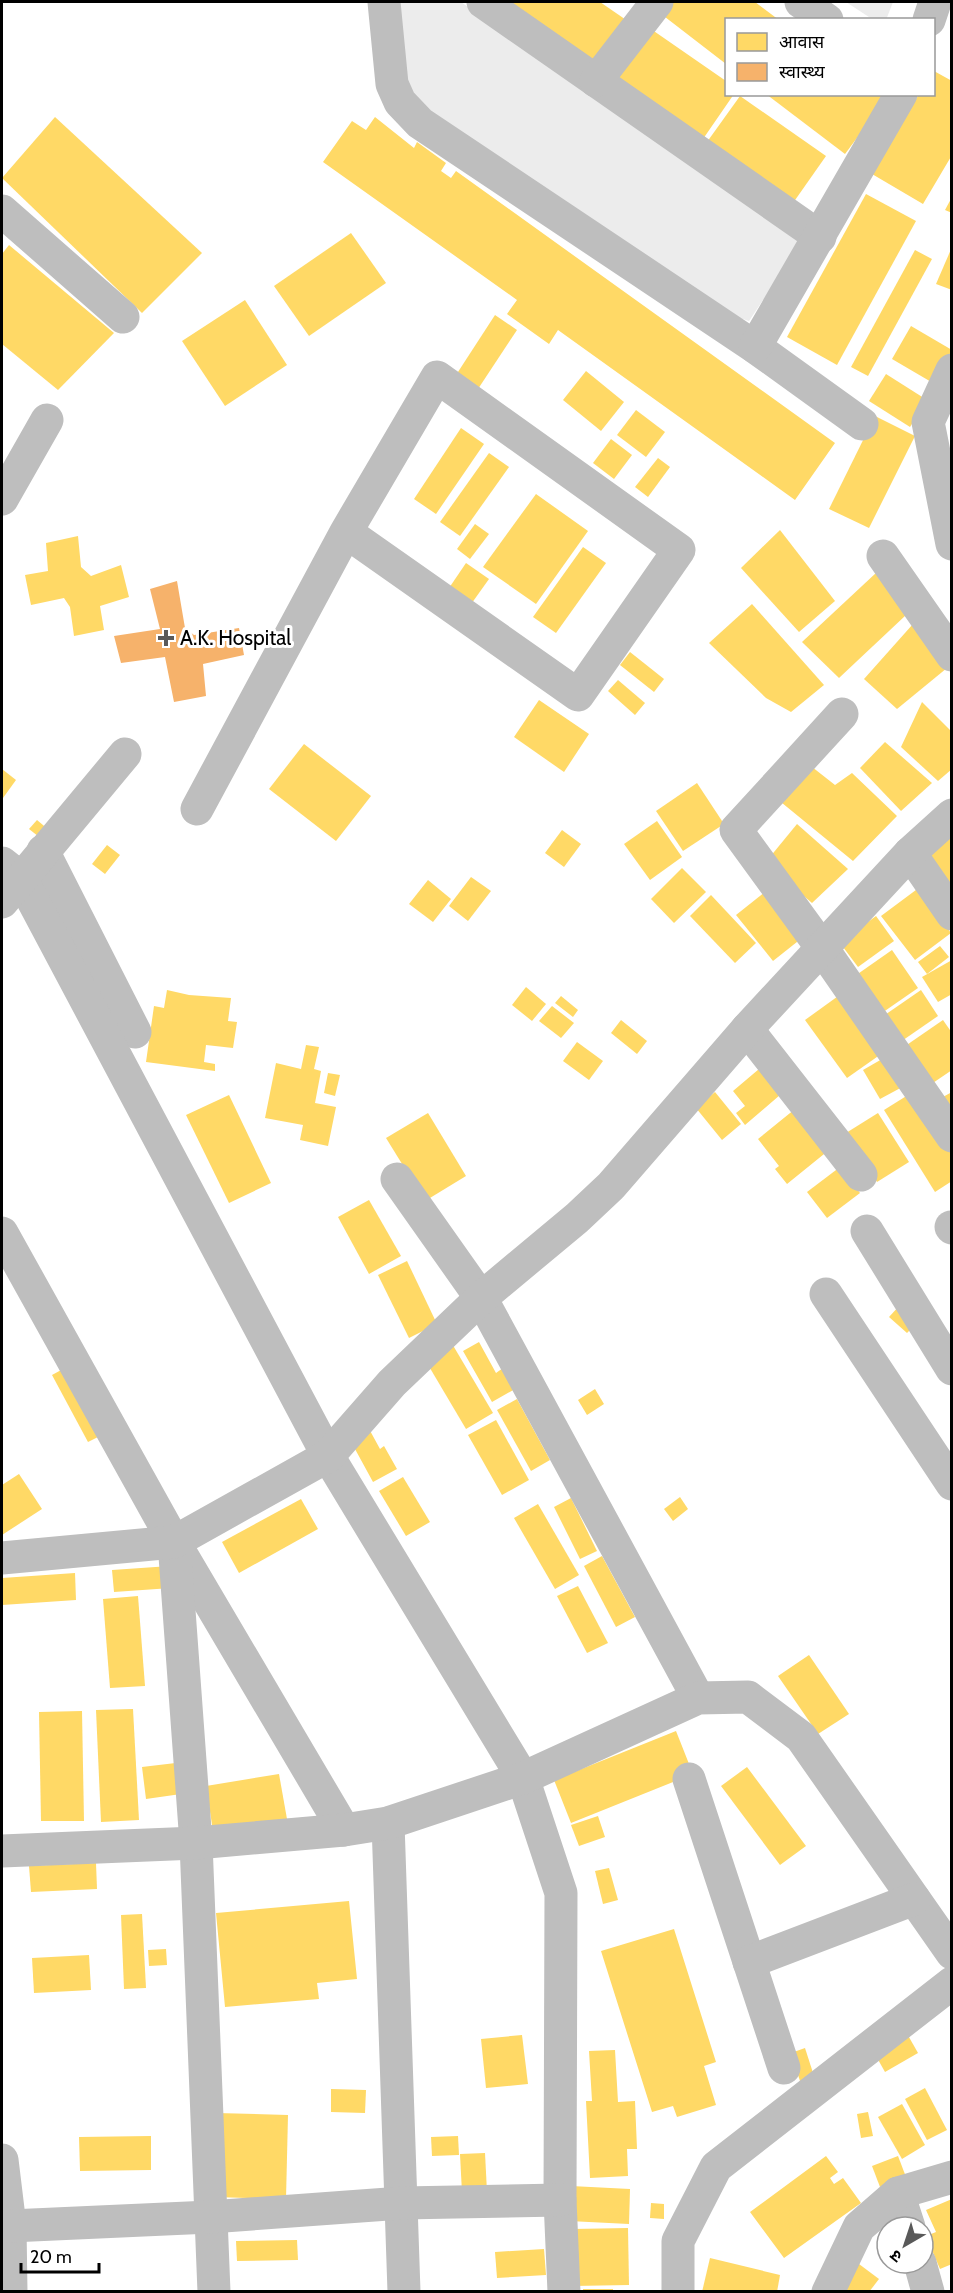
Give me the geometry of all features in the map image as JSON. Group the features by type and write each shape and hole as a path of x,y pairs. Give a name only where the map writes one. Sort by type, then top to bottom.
{"street":[{"path":"384,2 392,84 400,102 420,123 755,347 862,424"},
{"path":"483,2 820,237"},
{"path":"596,81 657,2"},
{"path":"801,2 824,18"},
{"path":"930,18 935,2"},
{"path":"755,347 900,96"},
{"path":"2,211 123,317"},
{"path":"951,370 940,422 951,544"},
{"path":"197,809 346,532 437,377 679,550 578,695 346,532"},
{"path":"2,499 47,420"},
{"path":"883,556 951,655"},
{"path":"842,714 736,830 822,948 951,1136"},
{"path":"125,754 43,851 8,881 328,1456 523,1778 561,1893 560,2200 564,2292"},
{"path":"2,1558 174,1542 328,1456 392,1383 481,1298 577,1218 611,1186 747,1029 910,853 951,815"},
{"path":"43,851 135,1032"},
{"path":"910,853 951,914"},
{"path":"747,1029 861,1175"},
{"path":"397,1179 481,1298 698,1698"},
{"path":"867,1231 951,1369"},
{"path":"2,1233 174,1542 344,1830"},
{"path":"826,1294 948,1472"},
{"path":"174,1542 196,1843 214,2292"},
{"path":"2,1851 196,1843 344,1830 388,1823 523,1778 698,1698 748,1698 801,1737 951,1953"},
{"path":"689,1779 784,2068"},
{"path":"388,1823 404,2292"},
{"path":"749,1962 914,1899"},
{"path":"678,2292 678,2241 716,2167 951,1983"},
{"path":"2,2160 10,2226 11,2292"},
{"path":"828,2292 859,2227 898,2193 951,2177"},
{"path":"898,2193 905,2215"},
{"path":"10,2226 210,2217 402,2204 560,2200"},
{"path":"923,2275 928,2292"}],"shaded area":[{"path":"394,2 461,2 801,243 749,321 721,312 411,100"},
{"path":"846,2 893,2 887,18 870,18"}],"building: आवास":[{"path":"507,2 600,2 632,24 601,68"},
{"path":"662,2 755,2 776,18 725,18 725,63 656,10"},
{"path":"648,27 725,80 725,96 733,96 703,139 614,77"},
{"path":"935,72 952,81 952,155 923,204 872,174 918,96 935,96"},
{"path":"740,96 826,156 793,203 707,142"},
{"path":"769,96 882,96 886,99 845,154"},
{"path":"55,117 202,253 142,313 2,178"},
{"path":"375,117 414,148 417,142 446,163 441,171 451,178 456,171 835,443 795,500 558,330 549,344 507,314 517,300 323,162 352,121 366,130"},
{"path":"866,194 916,221 837,365 787,337"},
{"path":"952,197 952,213 945,210"},
{"path":"351,233 386,283 309,336 274,286"},
{"path":"9,245 114,333 58,390 2,344 2,254"},
{"path":"952,247 952,290 936,284"},
{"path":"915,250 932,259 868,376 851,367"},
{"path":"245,300 287,365 225,406 182,341"},
{"path":"495,315 517,330 478,389 456,375"},
{"path":"911,326 952,350 933,383 892,359"},
{"path":"586,371 624,402 601,431 563,400"},
{"path":"886,374 927,400 910,427 869,401"},
{"path":"636,410 665,432 646,457 617,435"},
{"path":"875,416 915,436 869,528 829,509"},
{"path":"461,428 484,444 436,514 414,499"},
{"path":"611,439 632,455 614,479 593,463"},
{"path":"489,453 509,467 460,536 440,522"},
{"path":"658,458 670,467 648,497 635,487"},
{"path":"536,494 588,531 536,604 483,567"},
{"path":"475,524 489,534 470,559 457,549"},
{"path":"780,530 835,601 799,632 741,568"},
{"path":"78,536 81,567 91,576 121,565 129,597 100,606 104,630 74,636 70,607 64,598 31,605 25,575 48,571 46,543"},
{"path":"583,547 606,563 556,633 533,617"},
{"path":"466,563 489,579 469,607 447,591"},
{"path":"877,572 906,615 839,678 802,642"},
{"path":"752,604 824,685 791,712 766,698 709,643"},
{"path":"913,624 947,668 897,709 864,679"},
{"path":"630,652 664,679 654,692 620,665"},
{"path":"618,680 645,703 635,715 608,691"},
{"path":"539,700 589,734 564,772 514,737"},
{"path":"922,702 952,732 952,769 938,781 901,747"},
{"path":"885,742 932,783 901,811 860,768"},
{"path":"304,744 371,796 336,841 269,789"},
{"path":"807,763 835,785 852,773 897,816 853,861 776,798"},
{"path":"2,769 16,780 3,798 2,797"},
{"path":"697,783 724,824 683,851 656,811"},
{"path":"37,820 50,831 43,840 29,829"},
{"path":"657,821 682,857 650,880 624,844"},
{"path":"797,824 848,869 812,903 765,863"},
{"path":"562,830 581,844 564,867 545,853"},
{"path":"952,833 952,890 924,854"},
{"path":"107,845 120,855 105,874 92,864"},
{"path":"682,868 706,892 674,923 651,899"},
{"path":"471,877 491,891 468,921 449,906"},
{"path":"428,880 451,899 433,922 409,904"},
{"path":"924,884 931,906 951,933 915,960 881,916"},
{"path":"770,888 807,934 773,961 736,915"},
{"path":"711,895 756,943 735,963 690,916"},
{"path":"876,916 894,941 858,967 840,943"},
{"path":"940,946 949,957 927,974 918,962"},
{"path":"892,950 918,988 879,1015 852,978"},
{"path":"952,960 952,994 938,1002 922,977"},
{"path":"526,987 546,1004 532,1021 512,1005"},
{"path":"167,990 189,995 231,998 228,1021 237,1022 233,1048 206,1045 204,1062 215,1064 215,1071 146,1062 154,1006 164,1008"},
{"path":"921,990 938,1016 896,1045 879,1019"},
{"path":"841,994 884,1052 847,1078 805,1020"},
{"path":"561,996 578,1010 573,1017 555,1003"},
{"path":"552,1006 574,1023 561,1038 539,1021"},
{"path":"621,1020 647,1041 637,1054 611,1033"},
{"path":"943,1020 952,1033 952,1070 924,1089 898,1051"},
{"path":"577,1042 603,1061 589,1080 563,1061"},
{"path":"306,1045 319,1047 314,1069 321,1071 315,1103 336,1107 328,1146 300,1140 303,1125 265,1118 276,1063 301,1069"},
{"path":"889,1055 906,1085 880,1099 863,1070"},
{"path":"759,1069 780,1095 745,1125 736,1113 745,1106 733,1091"},
{"path":"328,1073 340,1075 335,1096 324,1093"},
{"path":"916,1090 952,1147 952,1181 935,1192 884,1110"},
{"path":"715,1092 741,1124 722,1140 696,1108"},
{"path":"952,1092 952,1114 941,1098"},
{"path":"229,1095 271,1183 229,1203 186,1115"},
{"path":"795,1109 829,1150 787,1184 775,1169 779,1166 758,1139"},
{"path":"428,1113 466,1176 425,1201 386,1138"},
{"path":"878,1113 909,1162 877,1182 846,1133"},
{"path":"840,1167 860,1193 827,1218 807,1192"},
{"path":"369,1200 401,1256 369,1274 338,1217"},
{"path":"407,1261 437,1324 409,1338 378,1275"},
{"path":"900,1305 918,1322 907,1333 889,1317"},
{"path":"451,1342 493,1413 466,1429 424,1358"},
{"path":"479,1342 496,1373 503,1368 515,1389 492,1402 463,1351"},
{"path":"74,1363 110,1431 88,1442 52,1375"},
{"path":"595,1389 604,1404 587,1415 578,1400"},
{"path":"517,1399 550,1460 531,1471 497,1410"},
{"path":"496,1420 529,1480 502,1495 468,1435"},
{"path":"368,1427 380,1449 384,1446 397,1469 373,1482 349,1438"},
{"path":"19,1474 42,1509 2,1535 2,1485"},
{"path":"403,1477 430,1522 406,1536 379,1491"},
{"path":"680,1497 688,1509 673,1521 664,1509"},
{"path":"571,1498 597,1551 580,1559 554,1507"},
{"path":"301,1499 318,1529 239,1573 222,1542"},
{"path":"538,1504 579,1575 555,1589 514,1518"},
{"path":"602,1556 635,1617 616,1627 584,1566"},
{"path":"170,1566 171,1588 114,1592 112,1570"},
{"path":"75,1573 76,1600 2,1605 2,1578"},
{"path":"578,1586 608,1643 587,1653 557,1596"},
{"path":"138,1596 145,1686 110,1688 103,1599"},
{"path":"809,1655 849,1714 818,1734 778,1676"},
{"path":"133,1709 139,1820 101,1822 96,1710"},
{"path":"82,1711 84,1821 41,1821 39,1712"},
{"path":"676,1731 693,1774 571,1823 554,1780"},
{"path":"184,1762 188,1793 146,1799 142,1767"},
{"path":"747,1767 806,1846 780,1865 721,1786"},
{"path":"279,1774 287,1819 213,1831 206,1786"},
{"path":"598,1816 605,1837 579,1846 571,1825"},
{"path":"96,1863 97,1889 31,1892 29,1866"},
{"path":"609,1868 618,1900 603,1904 595,1871"},
{"path":"349,1901 357,1979 317,1983 319,1999 225,2007 216,1913"},
{"path":"142,1914 146,1988 124,1989 121,1915"},
{"path":"674,1929 716,2062 704,2066 716,2105 677,2117 673,2106 652,2112 601,1951"},
{"path":"166,1949 167,1965 149,1966 148,1950"},
{"path":"89,1955 91,1990 34,1993 32,1958"},
{"path":"905,2030 918,2053 885,2072 872,2049"},
{"path":"522,2035 528,2084 486,2088 481,2039"},
{"path":"805,2048 814,2076 800,2081 791,2053"},
{"path":"615,2050 618,2102 635,2101 637,2149 627,2149 628,2176 590,2178 586,2101 592,2101 589,2051"},
{"path":"925,2088 947,2130 927,2140 905,2099"},
{"path":"331,2089 366,2090 365,2113 331,2112"},
{"path":"902,2104 925,2145 902,2159 878,2117"},
{"path":"868,2112 873,2136 861,2138 857,2114"},
{"path":"216,2113 288,2115 286,2199 214,2197"},
{"path":"151,2136 151,2170 80,2171 79,2137"},
{"path":"458,2136 459,2155 432,2156 431,2137"},
{"path":"485,2153 487,2192 462,2193 460,2154"},
{"path":"826,2156 838,2172 830,2178 834,2184 843,2178 861,2203 784,2258 750,2212"},
{"path":"898,2156 906,2177 880,2187 872,2166"},
{"path":"571,2186 630,2189 629,2224 569,2221"},
{"path":"952,2199 952,2264 940,2269 935,2257 935,2215 928,2215 926,2210"},
{"path":"651,2203 664,2204 664,2219 650,2218"},
{"path":"628,2228 629,2285 573,2286 572,2229"},
{"path":"297,2240 298,2260 237,2261 236,2241"},
{"path":"544,2249 546,2275 497,2278 495,2252"},
{"path":"710,2258 780,2275 777,2292 702,2292"},
{"path":"859,2264 879,2279 869,2292 837,2292"},
{"path":"583,2289 613,2289 613,2292 583,2292"}],"building: स्वास्थ्य":[{"path":"177,581 185,628 194,635 239,628 244,655 203,664 206,696 174,702 165,657 121,663 114,636 160,629 150,589"}],"place":[{"name":"A.K. Hospital","path":"166,638"}]}
